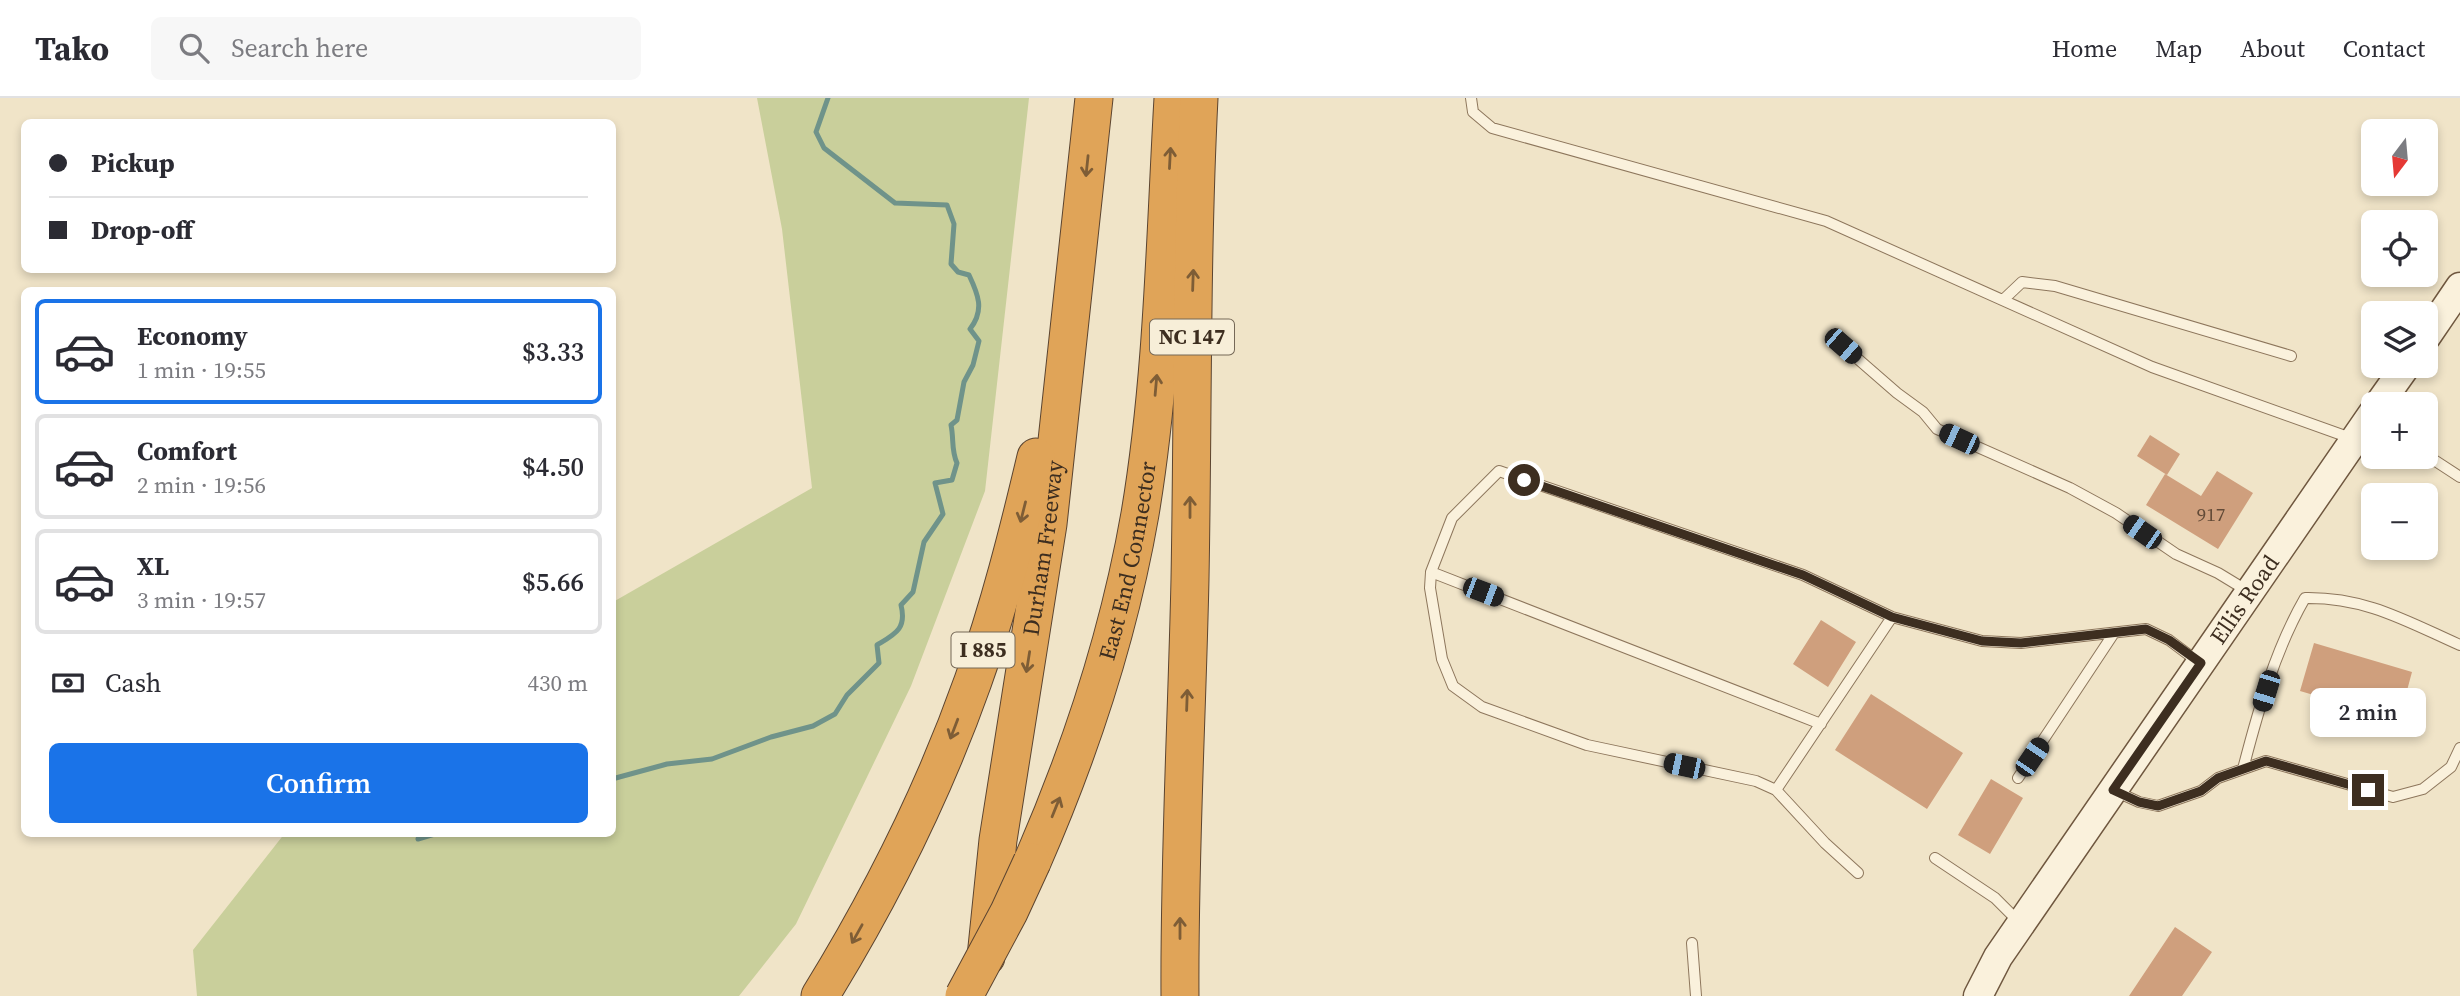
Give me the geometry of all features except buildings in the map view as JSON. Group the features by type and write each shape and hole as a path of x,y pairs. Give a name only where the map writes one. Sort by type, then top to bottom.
{"highway":[{"name":"Durham Freeway","path":"983,996 998,841 1048,524 1094,98"},
{"name":"East End Connector","path":"964,996 1009,912 1057,805 1096,694 1127,576 1140,514 1157,369 1173,98"},
{"name":"NC 147","path":"1180,996 1190,576 1192,314 1199,98"},
{"name":"I 885","path":"820,996 847,953 901,851 972,683 992,625 1025,504 1074,278"}],"main road":[{"path":"2438,319 2460,287"},
{"name":"Ellis Road","path":"1978,996 1998,957 2249,593 2361,446"}],"lane":[{"path":"1471,98 1473,111 1492,128 1826,221 2152,367 2361,441"},
{"path":"2003,300 2022,282 2055,286 2291,356"},
{"path":"1843,346 1923,412 1937,429 2070,488 2116,513 2176,554 2218,573 2249,593"},
{"path":"2438,463 2460,477"},
{"path":"1858,873 1825,843 1776,790 1756,782 1587,745 1482,707 1453,686 1442,659 1430,588 1431,572 1452,518 1499,471 1803,575 1892,617 1982,641 2021,643 2146,629 2169,640 2201,663"},
{"path":"1431,572 1821,724"},
{"path":"2243,769 2289,625 2305,598 2326,598 2378,607 2460,645"},
{"path":"1776,790 1892,617"},
{"path":"2018,778 2115,633"},
{"path":"2113,790 2139,802 2158,806 2201,791 2218,778 2266,761 2393,797 2423,789 2451,767 2460,748"},
{"path":"1935,858 1995,898 2021,924"},
{"path":"1692,943 1696,996"}],"green space":[{"path":"757,98 1029,98 985,491 911,686 796,924 739,996 197,996 193,950 282,837 616,837 616,600 812,488 782,229"}],"waterway":[{"path":"616,778 667,764 712,759 771,737 813,726 835,714 847,695 879,663 877,645 894,634 901,625 901,605 913,592 924,542 943,514 935,483 952,480 957,463 951,425 957,420 964,382 973,365 979,341 970,329 979,309 977,295 969,275 958,272 951,264 954,224 947,205 895,203 824,148 816,132 828,98"},
{"path":"418,839 425,837"}],"route":[{"path":"1524,480 1803,575 1892,617 1982,641 2021,643 2146,629 2169,640 2201,663 2113,790 2139,802 2158,806 2172,803 2201,791 2218,778 2266,761 2368,790"}]}
